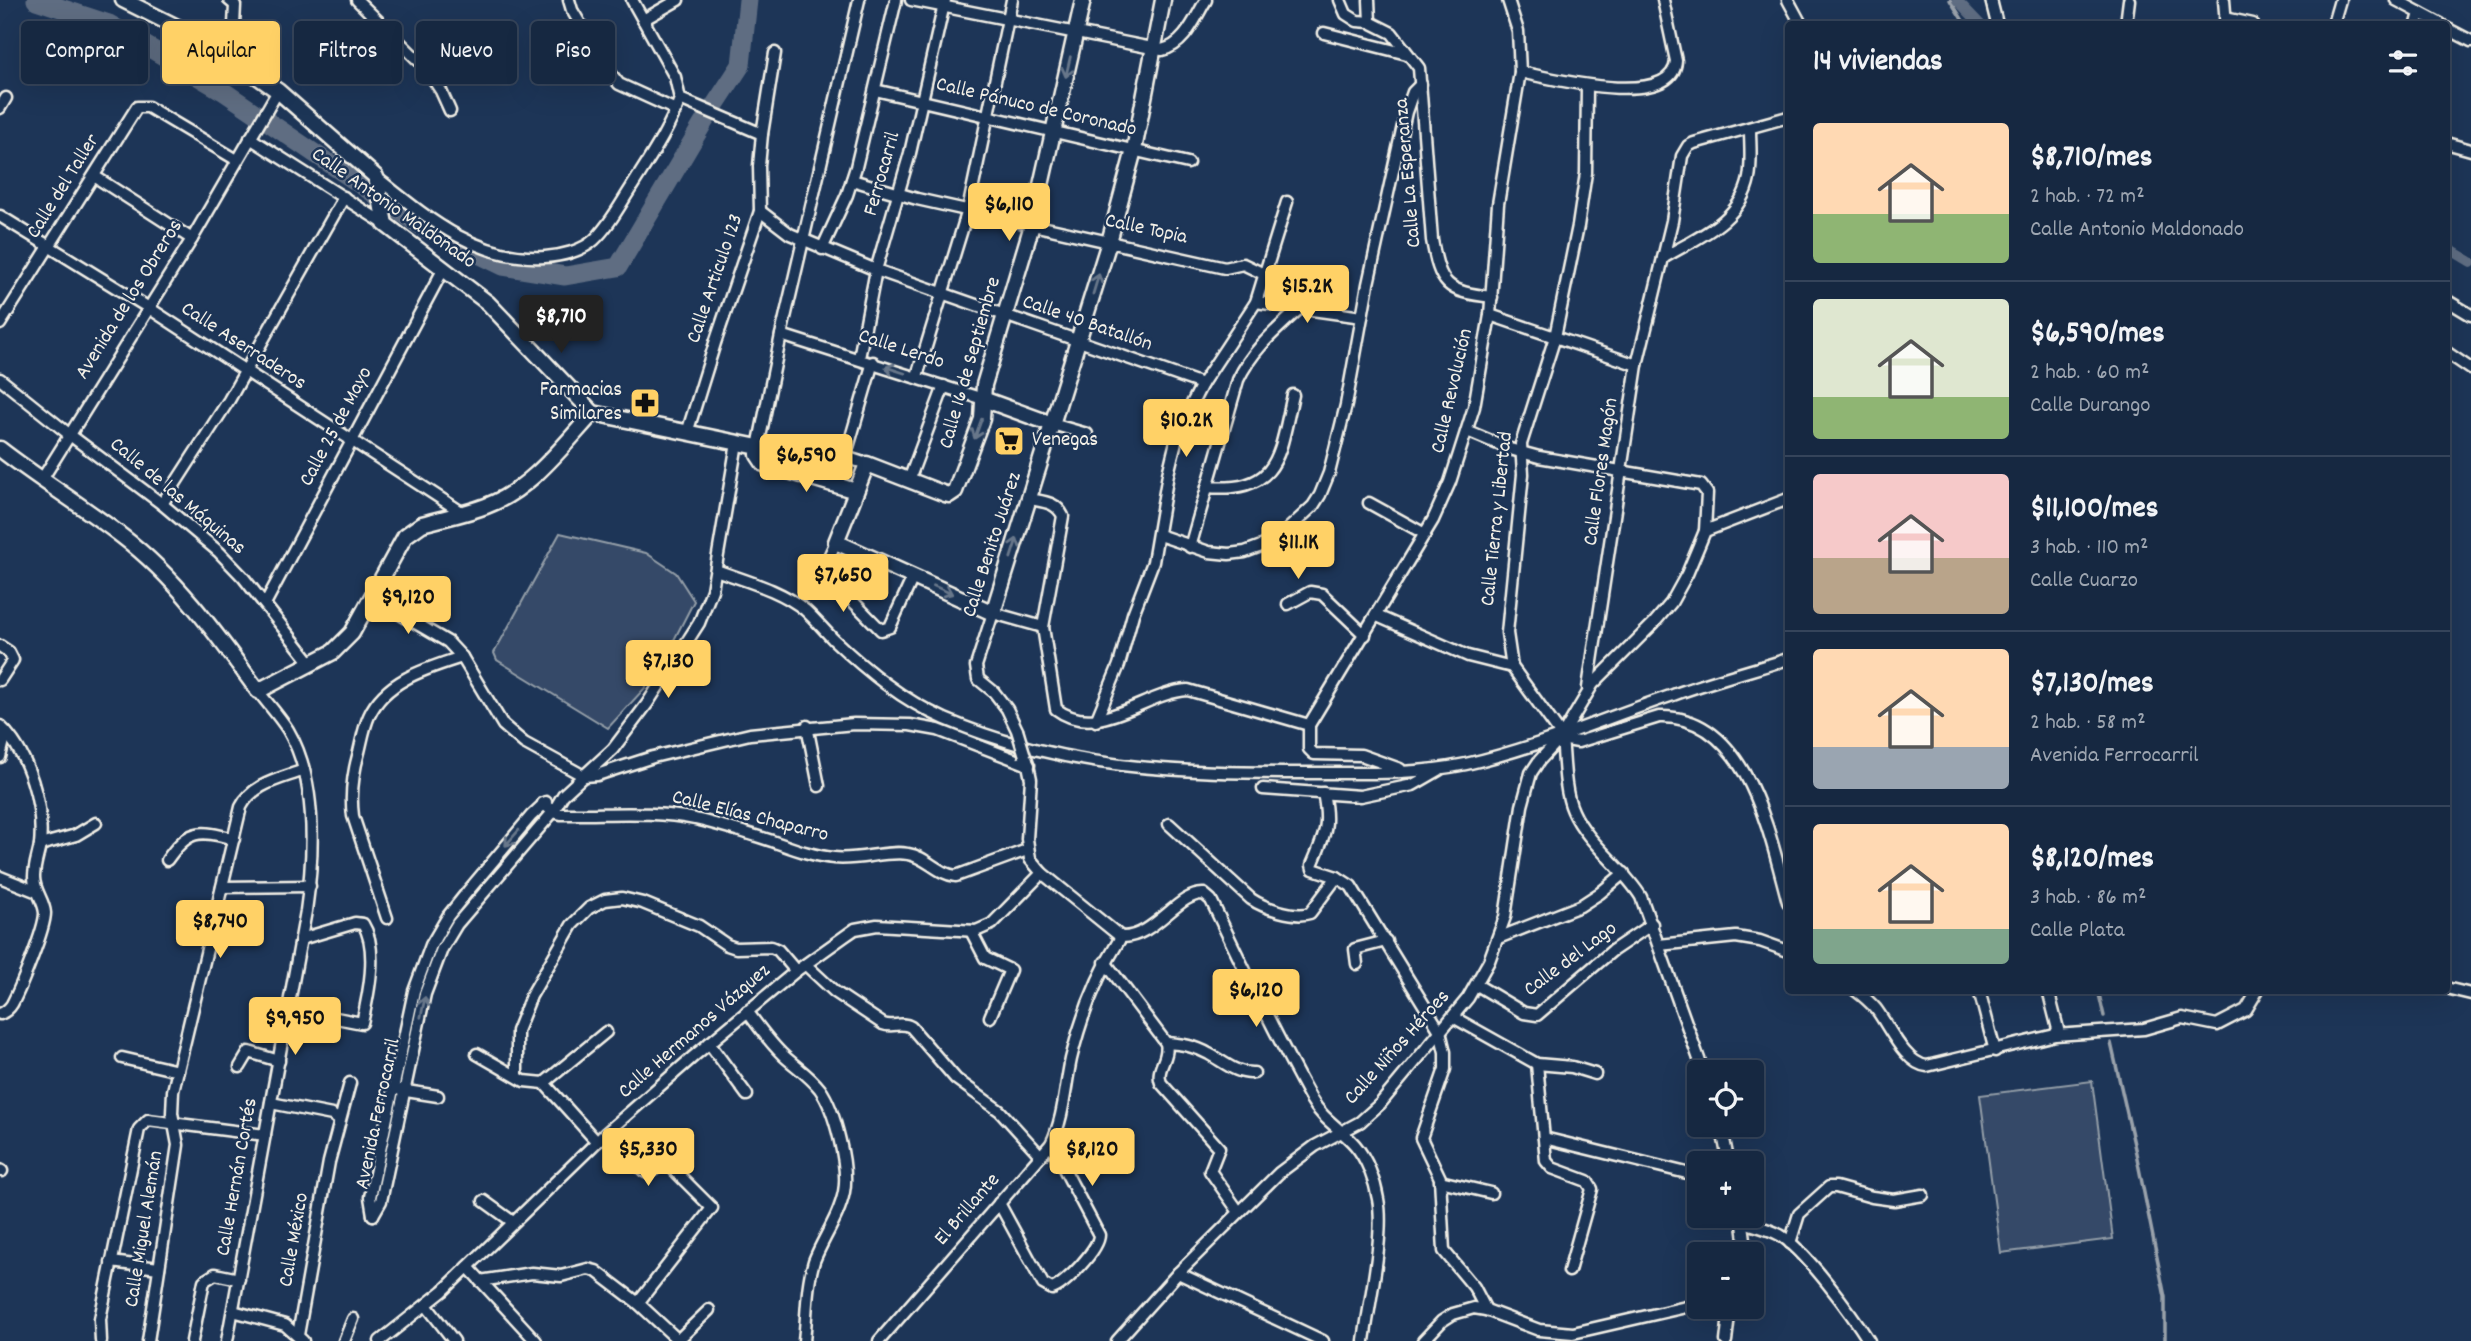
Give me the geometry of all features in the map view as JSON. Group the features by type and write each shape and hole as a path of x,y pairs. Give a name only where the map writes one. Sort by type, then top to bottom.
{"street":[{"path":"123,0 168,21"},
{"path":"229,0 235,5 234,21"},
{"path":"357,0 426,68 441,90 450,111"},
{"path":"569,0 572,10 619,84 678,105 691,105 762,134"},
{"path":"268,84 378,183 432,221 479,247 528,258 554,257 575,251 593,241 607,225 660,144 678,105 675,77 632,0"},
{"path":"643,20 678,0"},
{"path":"856,491 764,464 758,455 758,447 781,335 859,0"},
{"path":"822,249 852,180 896,0"},
{"path":"911,0 944,3 1008,20 1154,49 1170,48 1176,44 1206,0"},
{"path":"917,376 968,210 1012,0"},
{"name":"Calle 16 de Septiembre","path":"909,480 949,495 955,491 982,419 984,385 1032,225 1083,0"},
{"name":"Calle Benito Juárez","path":"1027,850 1031,779 1027,760 1007,709 994,692 978,679 976,666 1109,242 1134,150 1163,0"},
{"name":"Calle La Esperanza","path":"1340,0 1346,14 1392,33 1419,68 1436,264 1440,275 1456,290 1492,297"},
{"name":"Calle Revolución","path":"1310,725 1314,714 1426,534 1443,500 1467,432 1480,382 1490,315 1498,204 1520,72 1518,31 1508,0"},
{"path":"1520,72 1587,86 1637,87 1657,83 1671,76 1676,68 1676,61 1663,0"},
{"path":"1788,0 1799,21"},
{"path":"1991,0 1995,21"},
{"path":"2126,21 2129,0"},
{"path":"2224,0 2225,21"},
{"path":"2334,21 2340,0"},
{"path":"2396,0 2435,21"},
{"name":"Ferrocarril","path":"859,358 876,270 923,101 944,3"},
{"path":"1370,3 1370,22"},
{"path":"2418,21 2420,13"},
{"path":"2450,29 2471,41"},
{"path":"1324,33 1407,54"},
{"name":"Calle Articulo 123","path":"687,433 760,211 759,166 762,134 775,53"},
{"path":"1159,535 1209,552 1245,552 1284,533 1313,506 1325,484 1346,405 1406,112 1413,92 1421,84"},
{"name":"Calle Tierra y Libertad","path":"1513,667 1507,634 1523,474 1523,434 1555,337 1586,173 1587,86"},
{"name":"Calle Pánuco de Coronado","path":"875,90 1188,163"},
{"name":"Avenida de los Obreros","path":"41,481 192,239 278,91"},
{"path":"0,108 6,98"},
{"name":"Calle del Taller","path":"0,324 140,106 148,107 237,160"},
{"path":"1663,258 1723,223 1735,210 1749,177 1750,128 1785,118"},
{"name":"Calle Flores Magón","path":"1588,694 1637,365 1672,221 1684,150 1694,143 1750,128"},
{"name":"Calle Antonio Maldonado","path":"250,138 344,197 384,218 488,303 593,413"},
{"path":"2450,144 2471,150"},
{"path":"94,176 192,239"},
{"name":"Calle Topia","path":"852,180 898,195 1225,268 1243,264 1266,275"},
{"path":"378,183 384,218"},
{"path":"162,504 246,372 344,197"},
{"path":"1096,721 1119,665 1133,614 1153,562 1171,455 1185,414 1256,302 1287,202"},
{"name":"Calle 40 Batallón","path":"760,211 775,225 822,249 943,295 1202,384"},
{"name":"Calle Aserraderos","path":"0,216 149,308 464,513"},
{"name":"Calle 25 de Mayo","path":"265,604 444,268"},
{"path":"1256,302 1362,317"},
{"path":"2450,302 2471,315"},
{"path":"1190,547 1233,393 1244,367 1261,343 1299,309"},
{"path":"1490,315 1637,365"},
{"name":"Calle Lerdo","path":"781,335 917,376 1087,434"},
{"path":"2450,355 2471,369"},
{"path":"837,485 873,362"},
{"name":"Calle de las Máquinas","path":"0,379 162,504 219,552 265,604 311,663"},
{"path":"845,457 909,480 944,386"},
{"path":"1207,487 1244,487 1257,482 1265,474 1277,456 1293,395"},
{"path":"0,449 41,481 124,537 155,565 208,624 258,691 333,652 344,643 412,528 488,506 520,487 556,455 593,413 758,447"},
{"name":"Calle Niños Héroes","path":"1117,1341 1178,1273 1279,1173 1297,1158 1360,1122 1380,1104 1477,985 1498,938 1508,900 1526,787 1539,761 1562,736 1604,673 1671,603 1705,531 1707,493 1701,485 1522,453 1467,432"},
{"name":"Avenida Ferrocarril","path":"563,795 543,803 499,852 448,916 424,961 414,991 399,1089 381,1201 373,1215 370,1197 399,1089 425,994 435,964 457,924 553,812 563,795 612,748 648,704 699,623 712,590 737,443"},
{"path":"867,464 825,568 830,580 877,627 887,629 913,577"},
{"path":"1030,499 1052,503 1059,508 1063,516 1042,627 1056,709 1071,718 1096,721 1167,693 1188,690 1310,725 1309,749 1314,754 1361,755 1404,771"},
{"path":"1705,531 1785,500"},
{"path":"1369,503 1426,534"},
{"path":"836,541 993,613 1042,627"},
{"path":"716,570 773,591 804,610 856,660 900,696 945,719 1063,757 1170,771 1404,771 1443,768 1470,763 1562,736 1674,694 1785,660"},
{"path":"1289,604 1310,592 1322,594 1365,635"},
{"path":"371,597 447,642 462,657 503,725 524,743 584,776 597,775 653,757 750,734 807,726 854,724 910,724 938,730 1027,760"},
{"path":"1377,616 1468,656 1513,667 1562,736 1572,742 1659,717 1688,721 1707,730 1732,754 1764,816 1785,891"},
{"path":"0,646 9,652 13,660 0,680"},
{"path":"387,918 353,816 351,802 355,766 366,724 376,705 397,685 428,667 462,657"},
{"name":"Calle Hernán Cortés","path":"227,1341 310,886 312,839 304,770 288,730 258,691"},
{"path":"807,726 819,786"},
{"path":"0,757 3,729"},
{"path":"0,1014 8,1010 11,1004 42,926 45,911 36,891 34,876 40,845 40,826 29,768 3,729"},
{"path":"1562,736 1573,811 1642,897 1699,1060"},
{"path":"1263,789 1360,796 1413,785 1443,768"},
{"name":"Calle Miguel Alemán","path":"148,1341 178,1145 172,1102 242,807 257,787 304,770"},
{"path":"1323,793 1328,817 1312,867 1318,873 1337,877 1351,886 1440,1031 1445,1052 1445,1069 1422,1138 1440,1181 1441,1241 1444,1251 1474,1287 1486,1310"},
{"path":"543,803 553,812"},
{"name":"Calle Elías Chaparro","path":"553,812 657,813 691,818 803,852 834,858 859,859 910,854 947,875 967,874 1027,850"},
{"path":"40,845 76,835 96,824"},
{"path":"1169,824 1262,905 1304,915 1314,909 1337,877"},
{"path":"167,860 180,842 196,834 215,833 234,839"},
{"path":"1027,850 1030,859 1042,873 1121,937 1136,936 1192,896 1205,894 1211,900 1263,1009 1313,1102 1357,1147 1364,1157 1374,1184 1380,1212 1379,1231 1364,1341"},
{"path":"990,1017 1010,970 985,958 971,931 992,924 1042,873"},
{"path":"1498,938 1580,906 1624,873"},
{"path":"0,877 36,891"},
{"path":"222,887 310,886"},
{"path":"517,1076 517,1031 531,996 572,925 589,908 605,900 622,898 643,903 699,926 727,945 736,948 771,947 778,950 883,1024 905,1024 911,1027 956,1079 1000,1111 1041,1156"},
{"path":"289,1010 362,1023 369,995 369,943 363,924 355,923 301,939"},
{"name":"Calle del Lago","path":"1477,985 1524,1013 1537,1014 1604,957 1652,924"},
{"name":"Calle Hermanos Vázquez","path":"380,1341 468,1267 606,1133 709,1043 801,968 855,929 864,926 971,931"},
{"name":"El Brillante","path":"879,1341 1051,1144 1059,1122 1076,1041 1105,962 1121,937"},
{"path":"1659,945 1736,937 1760,941 1785,950"},
{"path":"1357,964 1355,949 1386,941"},
{"path":"424,961 435,964"},
{"path":"1105,962 1166,1043 1167,1056 1158,1078 1170,1096 1219,1148 1210,1171 1239,1212"},
{"path":"2450,989 2471,994"},
{"path":"1859,994 1876,1009 1909,1057 1920,1066 1936,1066 2055,1034 2144,1029 2182,1018 2217,1025 2245,1010 2255,994"},
{"path":"1980,994 1994,1051"},
{"path":"2049,994 2058,1026 2055,1034"},
{"path":"747,1011 775,1048 811,1080 825,1098 836,1129 845,1171 841,1203 814,1261 804,1341"},
{"path":"1452,1017 1537,1064 1572,1067 1595,1074"},
{"path":"477,1054 531,1083 544,1083 606,1032"},
{"path":"709,1043 747,1095"},
{"path":"1166,1043 1184,1044 1208,1053 1230,1068 1254,1073"},
{"path":"240,1067 249,1052 279,1060"},
{"path":"122,1058 178,1071"},
{"path":"1537,1064 1544,1153 1552,1168 1587,1181 1592,1189 1569,1271"},
{"name":"Calle México","path":"300,1338 329,1162 350,1083"},
{"path":"544,1083 597,1142"},
{"path":"399,1089 438,1096"},
{"path":"271,1103 332,1115 338,1120"},
{"path":"101,1341 100,1319 139,1129 148,1121 265,1135"},
{"path":"606,1133 644,1171 648,1172 660,1166 671,1167 712,1208 638,1303"},
{"path":"1544,1138 1687,1173"},
{"path":"999,1203 1043,1284 1052,1289 1061,1285 1099,1241 1097,1230 1051,1144"},
{"path":"1440,1181 1491,1194"},
{"path":"1790,1243 1799,1214 1829,1187 1836,1186 1872,1197 1895,1200 1923,1195"},
{"path":"484,1201 513,1222"},
{"path":"1764,1228 1790,1243 1824,1281 1868,1341"},
{"path":"111,1262 159,1268"},
{"path":"468,1267 536,1341"},
{"path":"480,1281 532,1272 561,1276 588,1269 603,1276 638,1303 678,1341 709,1310"},
{"path":"1178,1273 1323,1341"},
{"path":"192,1341 202,1287 208,1276 215,1274 239,1279"},
{"path":"426,1305 454,1341"},
{"path":"1423,1341 1441,1321 1453,1314 1474,1308 1486,1310 1539,1331 1565,1337 1687,1307"},
{"name":"Calle México","path":"233,1311 285,1325 300,1338"},
{"path":"344,1341 353,1318"},
{"path":"1727,1341 1729,1319"}],"shaded area":[{"path":"560,533 646,553 676,573 694,601 655,677 608,728 497,660 494,653"},
{"path":"2092,1081 2113,1239 2001,1253 1980,1095"}],"waterway":[{"path":"36,0 109,24 223,91 423,227 503,266 565,276 618,267 705,120 741,65 748,0"},
{"path":"1950,0 1963,21"},
{"path":"1957,0 1977,21"},
{"path":"2450,249 2471,262"},
{"path":"2099,994 2104,1016"},
{"path":"2111,1043 2165,1297 2165,1341"}],"place":[{"name":"Farmacias Similares","path":"645,403"},
{"name":"Venegas","path":"1009,441"}]}
